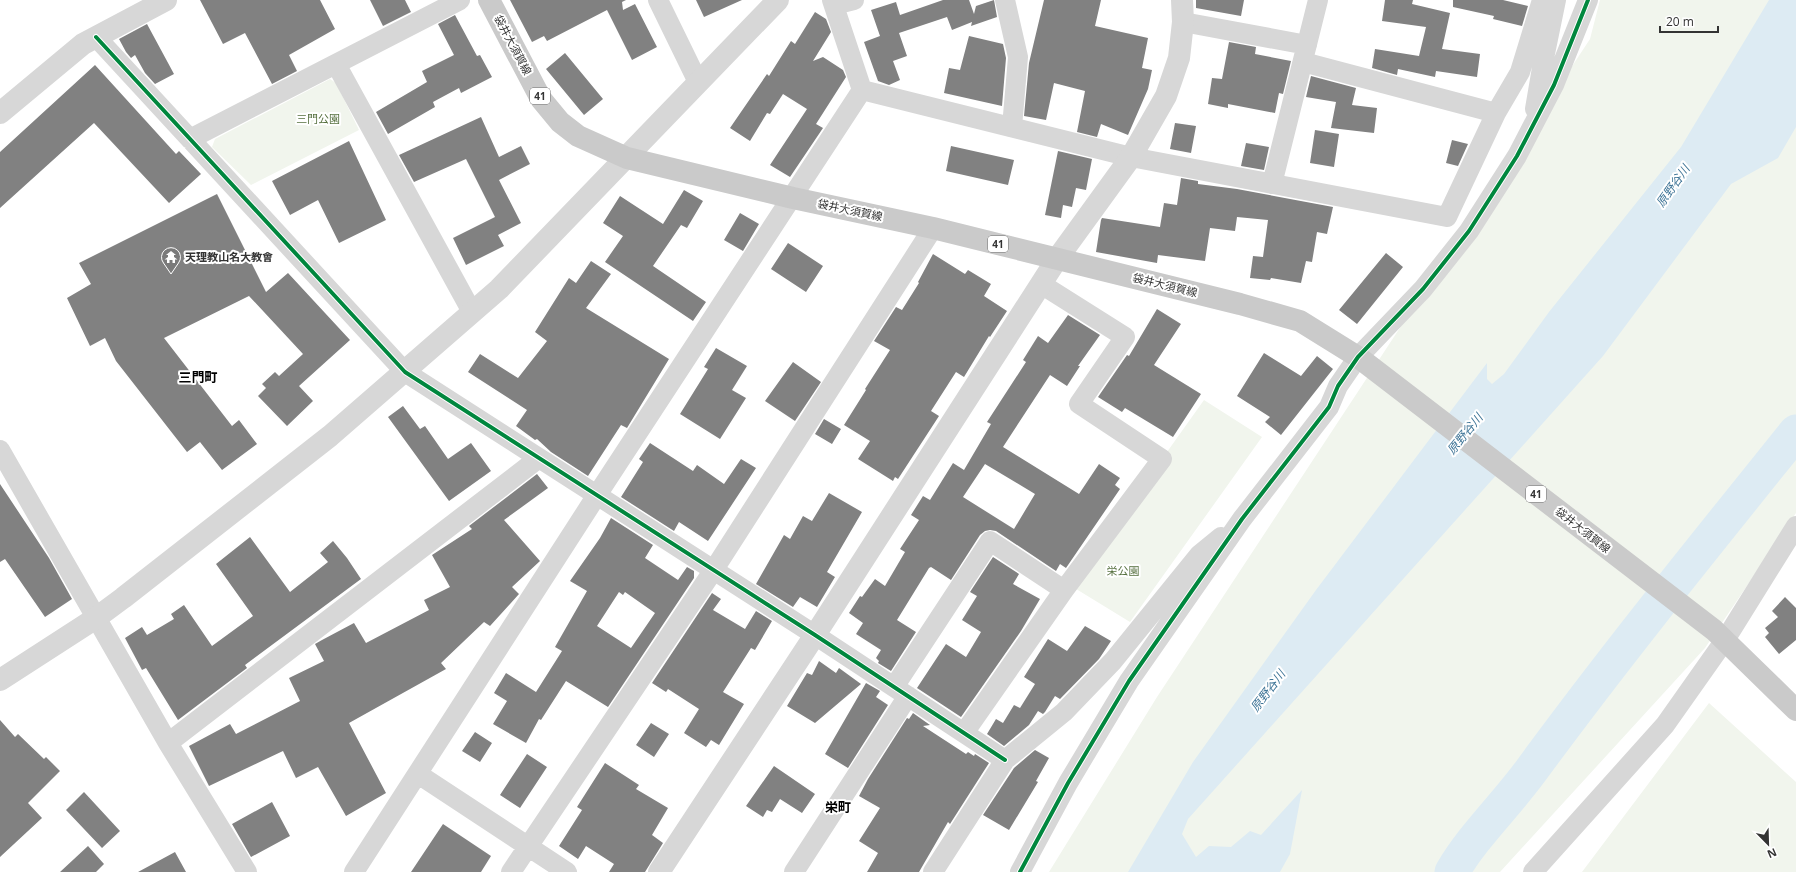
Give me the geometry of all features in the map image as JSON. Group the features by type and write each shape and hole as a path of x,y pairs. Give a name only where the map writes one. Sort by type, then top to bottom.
{"main road":[{"name":"袋井大須賀線","path":"489,0 541,98 560,122 578,136 627,158 793,198 933,228 1240,304 1300,321 1358,357 1719,635 1796,710"}],"street":[{"path":"0,112 83,44 166,0"},
{"path":"190,139 460,0"},
{"path":"658,0 698,82"},
{"path":"0,680 96,618 330,436 405,372 499,289 778,0"},
{"path":"854,0 833,3 862,90"},
{"path":"1005,0 1018,57 1012,127"},
{"path":"659,872 815,635 1057,259 1131,156 1166,96 1179,58 1183,22 1182,0"},
{"path":"1272,184 1318,0"},
{"path":"862,90 1131,156 1446,217 1496,113 1520,72 1542,0"},
{"path":"1533,125 1542,68 1556,0"},
{"path":"1020,872 1068,783 1129,681 1242,519 1330,407 1338,386 1358,357 1423,289 1468,231 1517,156 1554,85 1588,0"},
{"path":"1183,22 1305,54 1496,113"},
{"path":"96,37 405,372 713,571 815,635 1005,760"},
{"path":"336,64 472,312"},
{"path":"354,872 597,495 793,198 862,90"},
{"path":"511,872 713,571 933,228"},
{"path":"964,733 1064,590 1162,459 1079,404 1125,337 1041,284"},
{"path":"0,450 168,743 247,872"},
{"path":"168,743 539,458"},
{"path":"933,872 1005,760 1064,712 1113,661 1199,555 1242,519"},
{"path":"1533,872 1665,726 1719,635 1796,526"},
{"path":"794,872 990,541 1064,590"},
{"path":"418,774 567,872"}],"green space":[{"path":"1600,0 1796,0 1796,513 1705,648 1500,872 1049,872 1157,697 1590,39"},
{"name":"三門公園","path":"330,79 336,83 359,130 251,185 212,147 215,139"},
{"name":"栄公園","path":"1204,400 1262,437 1130,622 1068,584 1162,459"},
{"path":"1709,703 1796,782 1796,872 1582,872"}],"water":[{"path":"1769,0 1796,0 1796,127 1778,158 1731,184 1603,356 1188,819 1182,834 1196,857 1209,846 1231,847 1250,831 1261,835 1302,790 1290,854 1280,872 1128,872 1193,762 1316,590 1487,363 1487,379 1492,384 1504,374 1549,312 1681,147"}],"building":[{"path":"200,0 320,0 335,29 289,55 297,71 272,84 245,33 223,44"},
{"path":"370,0 405,0 411,12 383,26"},
{"path":"510,0 626,0 622,2 623,10 635,4 657,47 632,60 607,10 547,41 544,36 532,42"},
{"path":"696,0 742,0 704,17"},
{"path":"943,0 969,0 974,14 976,6 994,0 997,17 971,26 972,22 952,30 947,17 899,33 907,56 893,61 900,80 889,85 878,81 864,42 880,36 871,10 896,2 900,15"},
{"path":"1044,0 1101,0 1095,26 1148,38 1142,68 1152,70 1148,89 1128,135 1101,124 1097,137 1077,132 1085,91 1054,83 1046,120 1024,116 1029,63"},
{"path":"1196,0 1244,0 1241,16 1196,8"},
{"path":"1385,0 1413,0 1412,4 1450,13 1442,49 1480,54 1477,77 1436,71 1435,77 1398,69 1397,75 1372,68 1375,49 1419,56 1426,27 1382,21"},
{"path":"1453,0 1503,0 1528,6 1522,26 1493,19 1494,16 1453,7"},
{"path":"815,12 826,19 831,32 813,61 823,57 843,70 846,77 816,124 823,128 790,177 770,165 807,109 783,94 770,114 767,113 750,141 730,128 767,74 769,76 791,41 795,44"},
{"path":"455,15 477,56 480,55 492,77 461,93 459,88 433,102 435,107 388,134 376,112 427,82 422,71 454,55 438,24"},
{"path":"147,24 174,74 155,84 145,73 135,55 131,58 126,52 119,39"},
{"path":"969,36 1003,44 1006,58 1002,106 944,93 949,68 960,70"},
{"path":"1229,42 1256,47 1255,54 1291,61 1283,94 1279,93 1275,113 1228,104 1228,108 1208,104 1212,78 1222,79"},
{"path":"565,53 603,99 584,115 546,69"},
{"path":"95,65 176,154 179,151 201,174 169,203 94,123 0,208 0,152"},
{"path":"1311,76 1356,88 1352,105 1377,108 1374,133 1331,128 1336,102 1306,97"},
{"path":"481,117 499,157 521,146 530,164 499,180 521,223 498,235 504,246 466,265 453,238 495,217 466,159 414,182 399,155"},
{"path":"1175,123 1196,126 1191,153 1170,149"},
{"path":"1315,130 1339,134 1334,167 1310,163"},
{"path":"1452,140 1468,144 1458,166 1446,163"},
{"path":"349,141 386,220 339,243 318,200 290,215 272,181"},
{"path":"1246,143 1269,147 1264,170 1241,166"},
{"path":"951,146 1014,160 1008,185 946,171"},
{"path":"1058,151 1092,159 1086,190 1076,188 1072,207 1063,205 1061,218 1045,215"},
{"path":"1181,178 1198,181 1198,184 1237,189 1333,207 1327,234 1317,232 1312,262 1306,261 1301,283 1271,278 1270,280 1250,278 1253,256 1263,257 1268,220 1237,217 1235,231 1210,228 1205,261 1158,255 1157,263 1096,252 1102,218 1160,227 1164,203 1177,205"},
{"path":"684,190 703,201 687,228 681,225 653,266 706,302 693,321 605,262 623,236 603,223 620,196 663,224"},
{"path":"217,194 266,292 288,273 350,340 299,386 313,401 287,426 258,396 266,388 262,384 275,372 279,376 303,354 249,296 164,338 232,426 239,420 257,444 222,470 200,442 187,452 116,361 105,338 90,346 67,298 91,284 79,263"},
{"path":"740,213 759,224 743,251 724,240"},
{"path":"788,243 823,266 806,292 771,269"},
{"path":"1386,253 1403,267 1357,324 1339,310"},
{"path":"933,254 965,274 968,270 991,284 984,296 1007,311 990,337 989,336 964,377 956,372 931,411 939,416 898,479 895,477 893,481 858,459 870,441 844,425 890,350 874,341 896,307 902,310 919,283 918,282"},
{"path":"591,261 611,274 586,308 669,359 627,428 621,425 588,476 551,452 537,439 535,440 516,426 527,410 468,372 480,354 518,378 547,341 535,332 569,278 576,283"},
{"path":"1157,309 1181,324 1154,365 1201,394 1173,437 1125,408 1122,412 1098,397 1127,355 1129,356"},
{"path":"1068,315 1100,335 1078,366 1080,366 1067,386 1050,375 1003,447 1079,494 1099,464 1120,478 1115,485 1120,489 1066,568 1060,564 1056,571 996,531 990,530 985,531 980,535 951,580 931,567 929,568 897,620 916,632 891,671 878,663 879,661 876,658 881,650 856,634 863,623 849,613 860,596 862,597 875,579 885,586 905,552 900,549 919,520 911,515 923,496 930,500 953,463 964,470 991,424 987,422 1026,362 1023,360 1038,336 1048,343","holes":["985,464 1035,494 1014,529 963,497"]},
{"path":"716,348 747,366 732,390 746,398 720,439 680,414 708,369 704,367"},
{"path":"1264,353 1301,376 1317,356 1333,369 1281,435 1265,422 1270,417 1237,396"},
{"path":"793,362 821,382 795,421 765,401"},
{"path":"403,406 420,429 425,426 448,459 471,443 491,471 449,501 388,417"},
{"path":"824,419 841,429 832,444 815,434"},
{"path":"650,443 693,471 697,465 724,484 741,459 756,468 708,541 679,522 674,531 621,497 643,462 639,459"},
{"path":"537,474 548,488 504,520 540,561 512,587 519,594 490,626 484,622 441,663 446,669 349,723 386,793 346,816 318,767 296,778 283,751 209,786 189,746 230,724 236,734 300,701 289,678 324,661 315,644 322,640 354,623 366,643 429,610 424,600 450,587 432,555 472,529 469,526"},
{"path":"0,484 49,558 72,599 45,617 5,559 0,562"},
{"path":"829,493 862,512 827,572 835,577 817,607 800,597 793,607 756,584 784,535 790,539 803,516 812,521"},
{"path":"611,518 653,545 645,558 678,580 687,567 694,571 694,578 608,707 566,681 541,720 539,719 526,743 493,724 507,701 494,693 506,673 536,692 562,651 555,647 587,591 570,581 600,538","holes":["619,592 623,595 625,592 655,613 631,648 597,626"]},
{"path":"250,537 290,592 328,562 320,553 333,541 361,579 245,665 247,668 178,720 146,668 142,670 125,638 142,627 147,635 174,619 171,614 184,605 212,646 253,616 216,564"},
{"path":"993,557 1019,574 1013,584 1040,599 1021,631 961,717 917,688 946,644 966,657 981,632 962,620 977,596 970,592"},
{"path":"712,593 721,599 713,610 745,629 756,611 772,621 755,650 751,648 723,692 744,704 719,745 711,740 706,747 684,733 699,709 668,689 666,692 652,683"},
{"path":"1785,597 1796,608 1796,640 1779,654 1765,637 1769,633 1765,628 1778,617 1772,611"},
{"path":"1085,626 1111,641 1099,659 1060,699 1055,696 1043,714 1038,711 1029,725 1004,746 987,734 996,719 1003,723 1014,705 1020,708 1035,684 1024,677 1048,639 1067,651"},
{"path":"819,661 836,673 839,668 861,684 815,723 787,706 807,673 812,675"},
{"path":"866,683 880,691 876,697 888,705 848,768 825,754"},
{"path":"913,713 930,725 923,726 966,754 968,752 974,756 975,754 989,763 950,824 948,822 919,872 867,872 878,853 859,841 880,808 859,796 868,779 907,718 909,719"},
{"path":"0,720 15,737 18,734 44,759 46,757 60,771 28,803 42,818 0,857"},
{"path":"651,723 669,734 654,757 636,745"},
{"path":"475,732 492,743 480,762 462,751"},
{"path":"1035,750 1049,758 1036,781 1038,782 1009,830 983,815 1014,768"},
{"path":"527,754 547,767 520,808 500,795"},
{"path":"605,763 639,785 636,789 668,808 652,835 663,843 645,872 609,872 614,864 586,846 578,859 559,846 582,810 577,807"},
{"path":"774,766 815,794 802,813 780,799 772,812 767,810 763,817 746,806"},
{"path":"84,792 120,831 102,848 66,810"},
{"path":"272,802 290,836 251,857 232,824"},
{"path":"443,824 491,856 481,872 411,872"},
{"path":"88,846 104,864 96,872 60,872"},
{"path":"175,852 186,872 138,872"}],"waterway":[{"name":"原野谷川","path":"1452,872 1479,834 1520,785 1628,643 1796,432"}],"cycle path":[{"path":"1020,872 1068,783 1129,681 1242,519 1329,407 1338,386 1358,357 1423,289 1469,231 1517,156 1554,85 1588,0"},
{"path":"96,37 405,372 815,635 1005,760"}],"place":[{"name":"天理教山名大教會","path":"171,274"}],"district":[{"name":"三門町","path":"198,377"},
{"name":"栄町","path":"838,807"}]}
